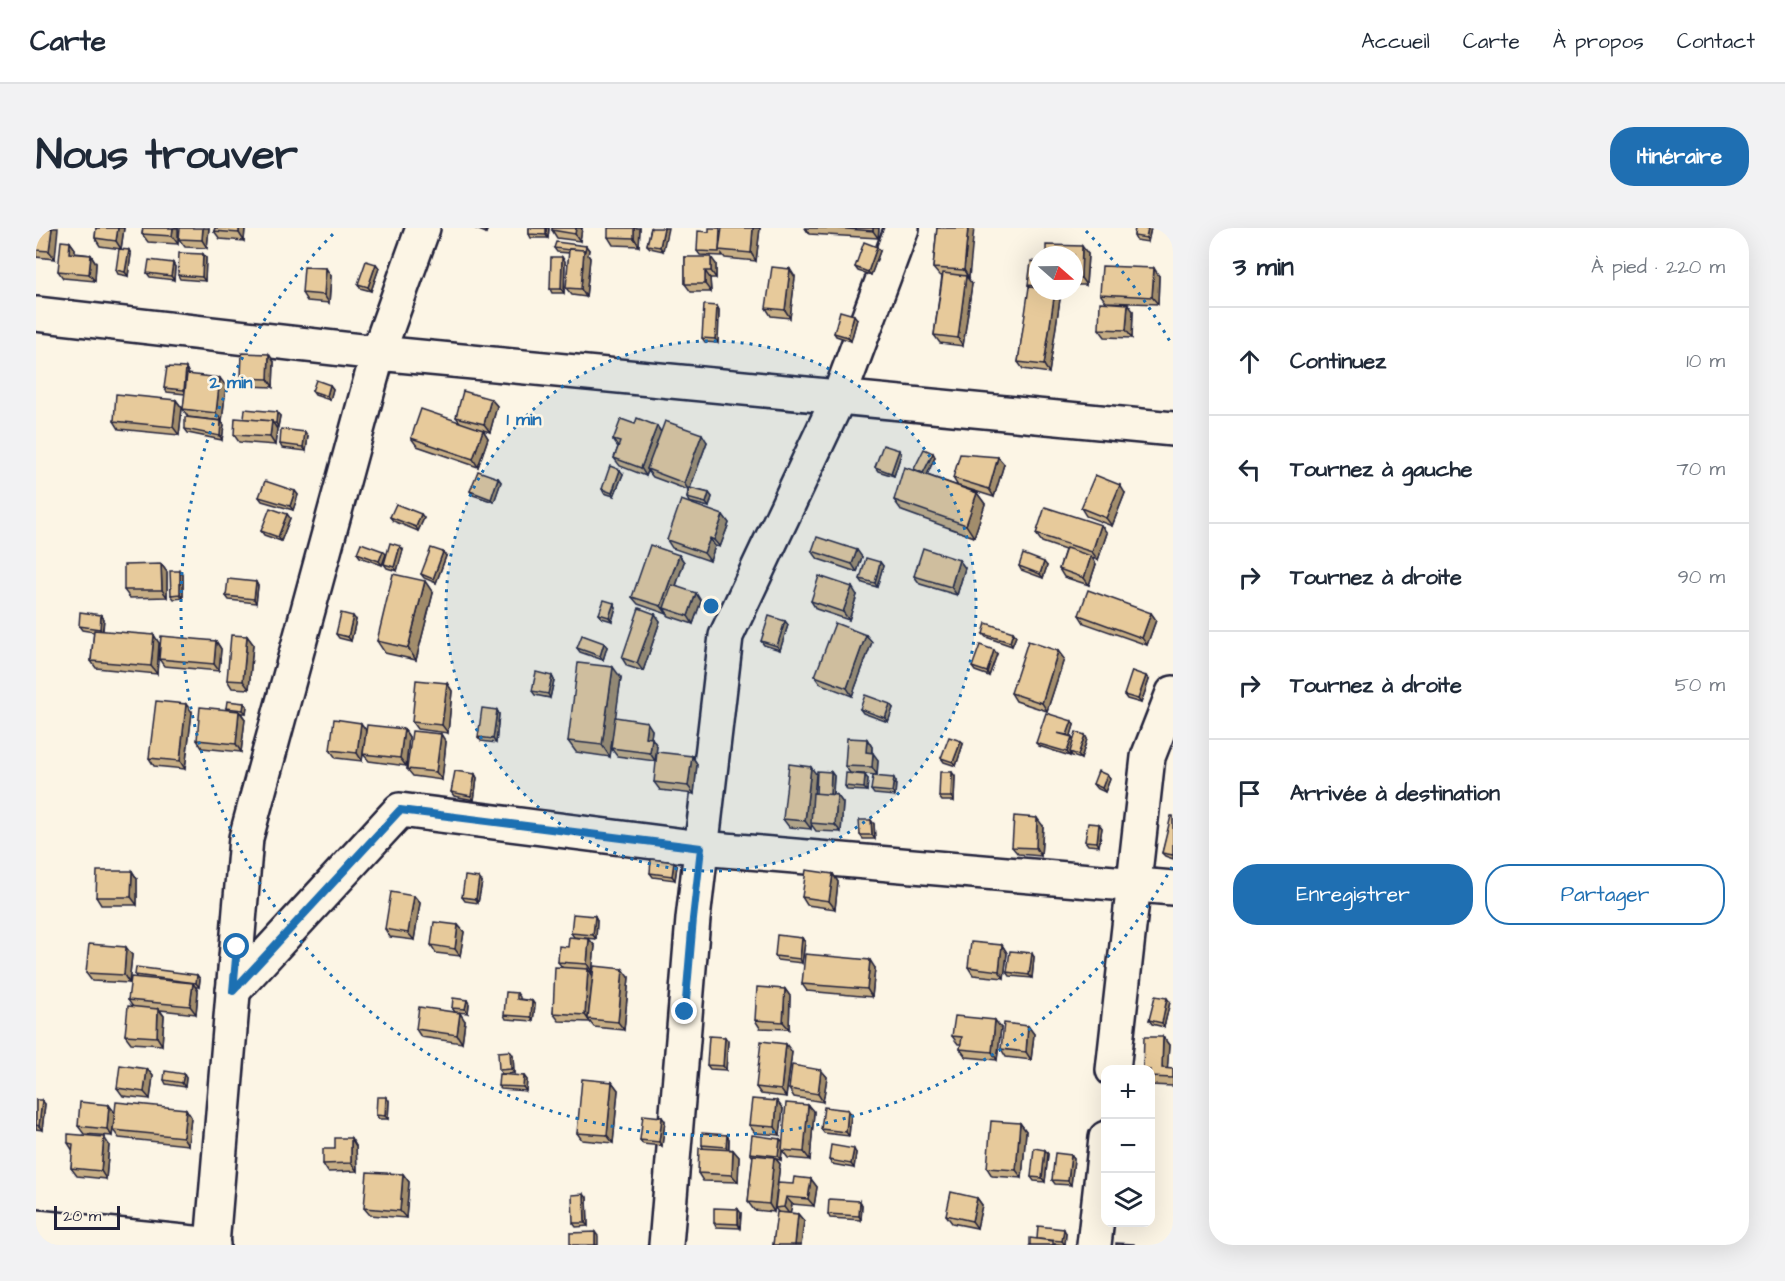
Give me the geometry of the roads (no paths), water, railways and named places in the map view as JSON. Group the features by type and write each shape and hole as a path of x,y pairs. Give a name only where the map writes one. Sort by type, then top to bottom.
{"street":[{"path":"36,1227 213,1245 246,838 378,353 423,228"},
{"path":"666,1245 693,919 726,636 839,397 902,228"},
{"path":"36,314 378,353 1173,429"},
{"path":"1114,1065 1148,757 1173,693"},
{"path":"233,991 400,810 701,848 1173,888"},
{"path":"1094,1245 1102,1173"}]}
